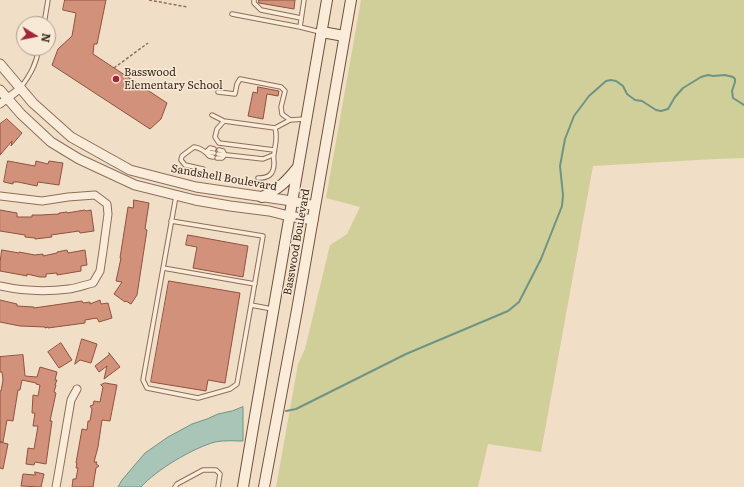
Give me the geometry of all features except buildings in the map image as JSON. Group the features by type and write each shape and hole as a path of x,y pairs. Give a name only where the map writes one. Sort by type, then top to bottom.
{"main road":[{"name":"Basswood Boulevard","path":"244,487 273,309 327,0"},
{"name":"Basswood Boulevard","path":"264,487 316,206 351,0"},
{"path":"322,32 344,36"},
{"path":"262,197 286,182 298,167"}],"street":[{"name":"Sandshell Boulevard","path":"0,64 33,103 71,138 130,170 196,187 316,206"},
{"path":"4,101 20,88"},
{"path":"0,90 4,101 21,114 51,142 79,159 136,185 195,200 269,211 313,220"},
{"path":"0,196 42,202 68,197 95,195 108,204 104,251 100,271 93,283 69,289 42,291 14,289 0,286"},
{"path":"56,487 71,400 77,388"}],"lane":[{"path":"45,16 48,0"},
{"path":"254,0 254,3 261,10 301,18"},
{"path":"300,27 304,0"},
{"path":"232,14 322,32"},
{"path":"20,88 29,77 38,56"},
{"path":"218,92 235,94 237,84 240,79 281,87 285,91 282,104 282,114 290,120"},
{"path":"212,115 224,121 276,128 290,120 306,119"},
{"path":"224,121 217,129 215,137 219,143 274,152"},
{"path":"258,178 266,178 271,174 274,168 274,152 277,134 276,128"},
{"path":"203,169 185,166 181,160 182,156 194,148 199,148 206,152 209,156 216,153"},
{"path":"206,152 210,148 216,153 262,159 274,152"},
{"path":"171,221 263,236 237,384 230,389 198,398 147,388 143,380 171,221 176,196"},
{"path":"163,268 255,284"},
{"path":"251,305 273,309"},
{"path":"175,487 203,470 216,470 220,474 218,487"}],"path":[{"path":"149,0 187,7"},
{"path":"114,68 148,42"}],"shaded area":[{"path":"361,0 744,0 744,158 593,166 541,452 488,444 478,487 276,487 298,364 305,349 330,245 347,234 360,207 326,198"},
{"path":"243,407 243,441 218,441 206,445 175,460 141,487 118,487 122,480 145,453 168,437 192,424 218,414"}],"waterway":[{"path":"286,411 296,409 406,354 508,311 519,302 541,259 562,206 563,195 560,166 565,139 574,116 589,96 606,81 616,81 623,86 627,94 635,100 642,101 656,110 661,111 668,109 675,97 683,88 701,77 708,75 725,75 735,79 732,91 733,98 744,105"}],"place":[{"name":"Basswood Elementary School","path":"116,79"}]}
